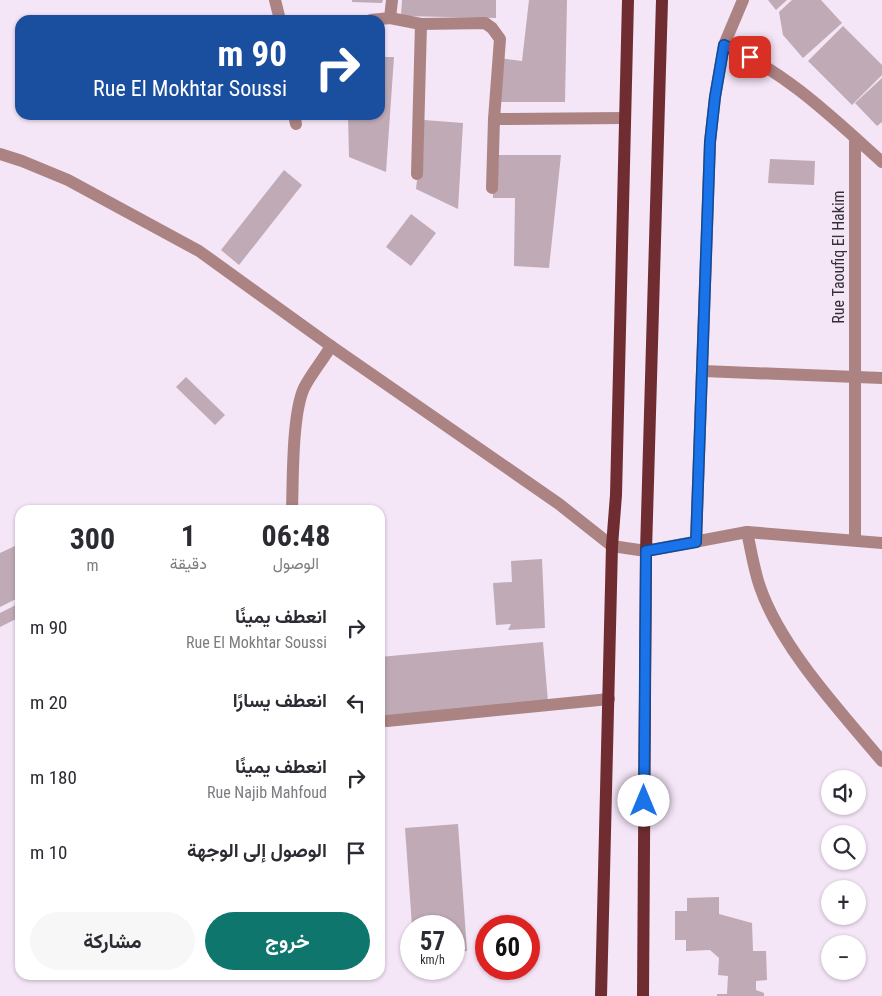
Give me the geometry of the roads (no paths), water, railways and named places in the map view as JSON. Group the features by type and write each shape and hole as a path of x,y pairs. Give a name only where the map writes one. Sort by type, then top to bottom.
{"main road":[{"path":"601,996 628,0"},
{"path":"643,996 646,551 662,0"}],"street":[{"path":"275,0 279,15"},
{"path":"390,18 392,0"},
{"path":"696,542 710,142 724,45 743,0"},
{"path":"385,19 421,24 485,23 492,28 500,39 494,119 492,188"},
{"path":"417,174 421,24"},
{"path":"724,45 750,57 787,81 882,162"},
{"path":"494,119 625,118"},
{"name":"Rue Taoufiq El Hakim","path":"855,138 855,540"},
{"path":"0,154 68,180 199,251 558,504 612,546 646,551 747,532 882,542"},
{"path":"292,505 296,432 301,397 304,388 332,346"},
{"path":"703,371 882,378"},
{"path":"747,532 760,587 774,619 799,657 882,761"},
{"path":"387,721 609,699"}]}
